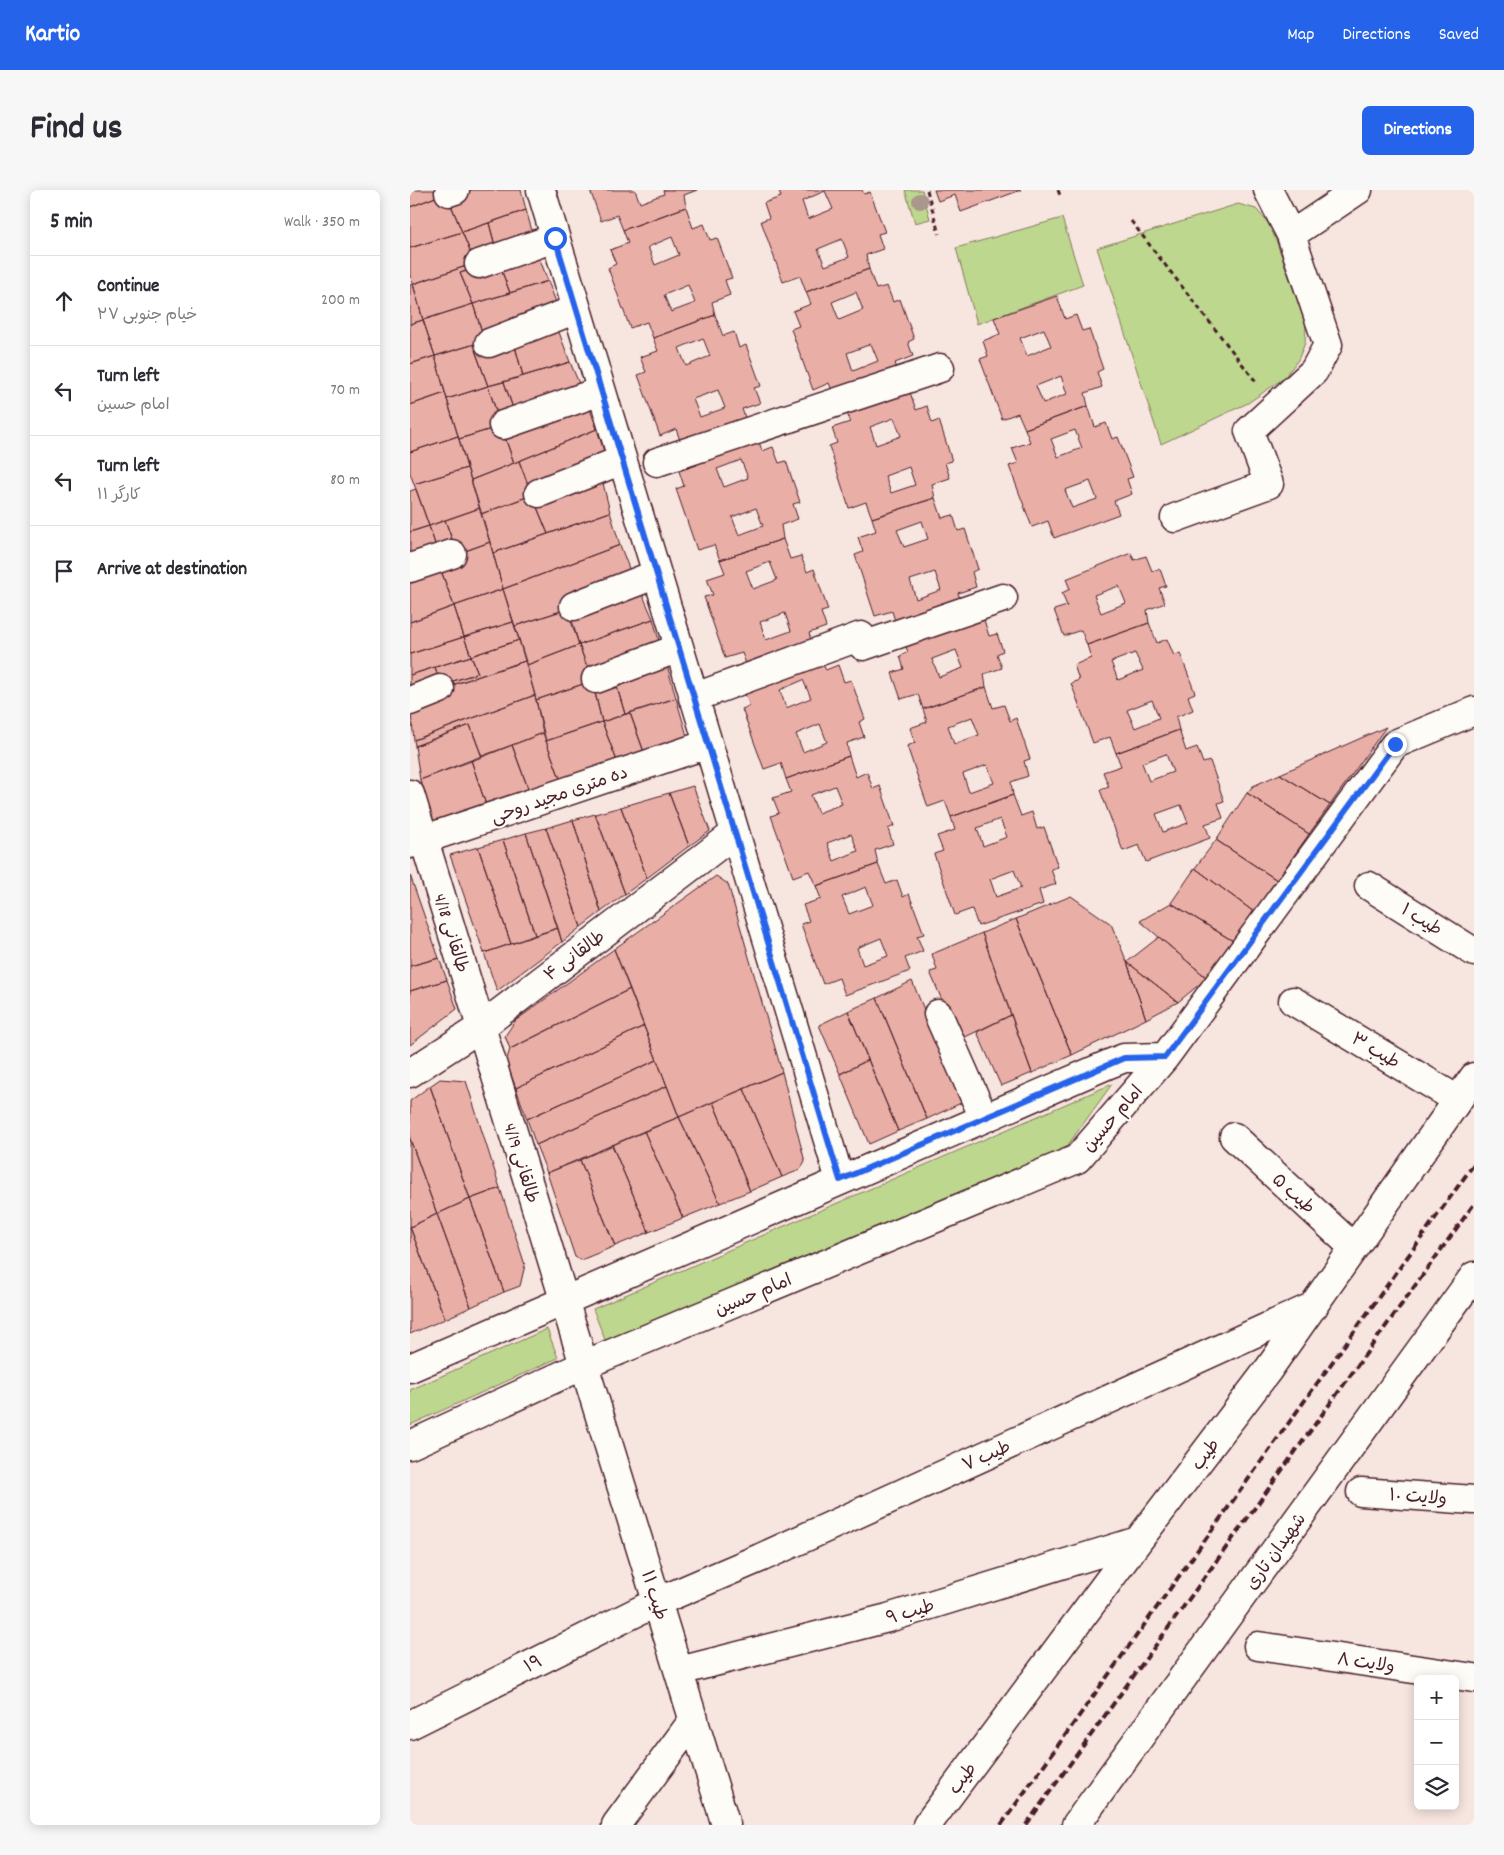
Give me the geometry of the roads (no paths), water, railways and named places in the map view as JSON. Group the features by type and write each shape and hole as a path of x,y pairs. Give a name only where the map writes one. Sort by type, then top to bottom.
{"street":[{"path":"541,190 840,1180"},
{"path":"1176,518 1268,484 1249,431 1314,372 1328,345 1291,235 1268,190"},
{"path":"1291,235 1358,190"},
{"path":"479,264 555,238"},
{"path":"489,343 577,309"},
{"path":"657,462 940,368"},
{"path":"503,425 602,391"},
{"path":"540,493 622,460"},
{"path":"410,568 452,554"},
{"path":"574,606 657,574"},
{"path":"694,698 862,641 1003,598"},
{"path":"596,679 679,648"},
{"path":"410,701 440,689"},
{"path":"1165,1057 1395,744 1474,711"},
{"name":"ده متری مجید روحی","path":"417,842 708,744"},
{"name":"طالقانی 4/18","path":"410,794 417,842 481,1026"},
{"name":"طالقانی ۴","path":"410,1073 481,1026 735,833"},
{"name":"طیب ۱","path":"1369,886 1474,952"},
{"name":"طیب ۳","path":"1293,1001 1458,1100"},
{"path":"938,1014 984,1118"},
{"name":"طالقانی 4/19","path":"481,1026 584,1365"},
{"name":"امام حسین","path":"410,1368 1124,1058 1165,1057"},
{"name":"امام حسین","path":"410,1445 584,1365 1077,1159 1165,1057"},
{"name":"طیب","path":"927,1825 1268,1370 1474,1077"},
{"name":"طیب ۵","path":"1234,1137 1354,1248"},
{"name":"شهیدان تاری","path":"1076,1825 1474,1276"},
{"name":"طیب ۷","path":"657,1602 760,1558 1314,1306"},
{"name":"طیب ۱۱","path":"584,1365 726,1825"},
{"name":"ولایت ۱۰","path":"1361,1492 1474,1500"},
{"name":"طیب ۹","path":"678,1671 888,1618 1138,1541"},
{"name":"۱۹","path":"410,1725 657,1602"},
{"name":"ولایت ۸","path":"1258,1646 1474,1678"},
{"path":"616,1825 694,1719"}],"railway":[{"path":"1001,1825 1474,1164"},
{"path":"1026,1825 1474,1204"}]}
